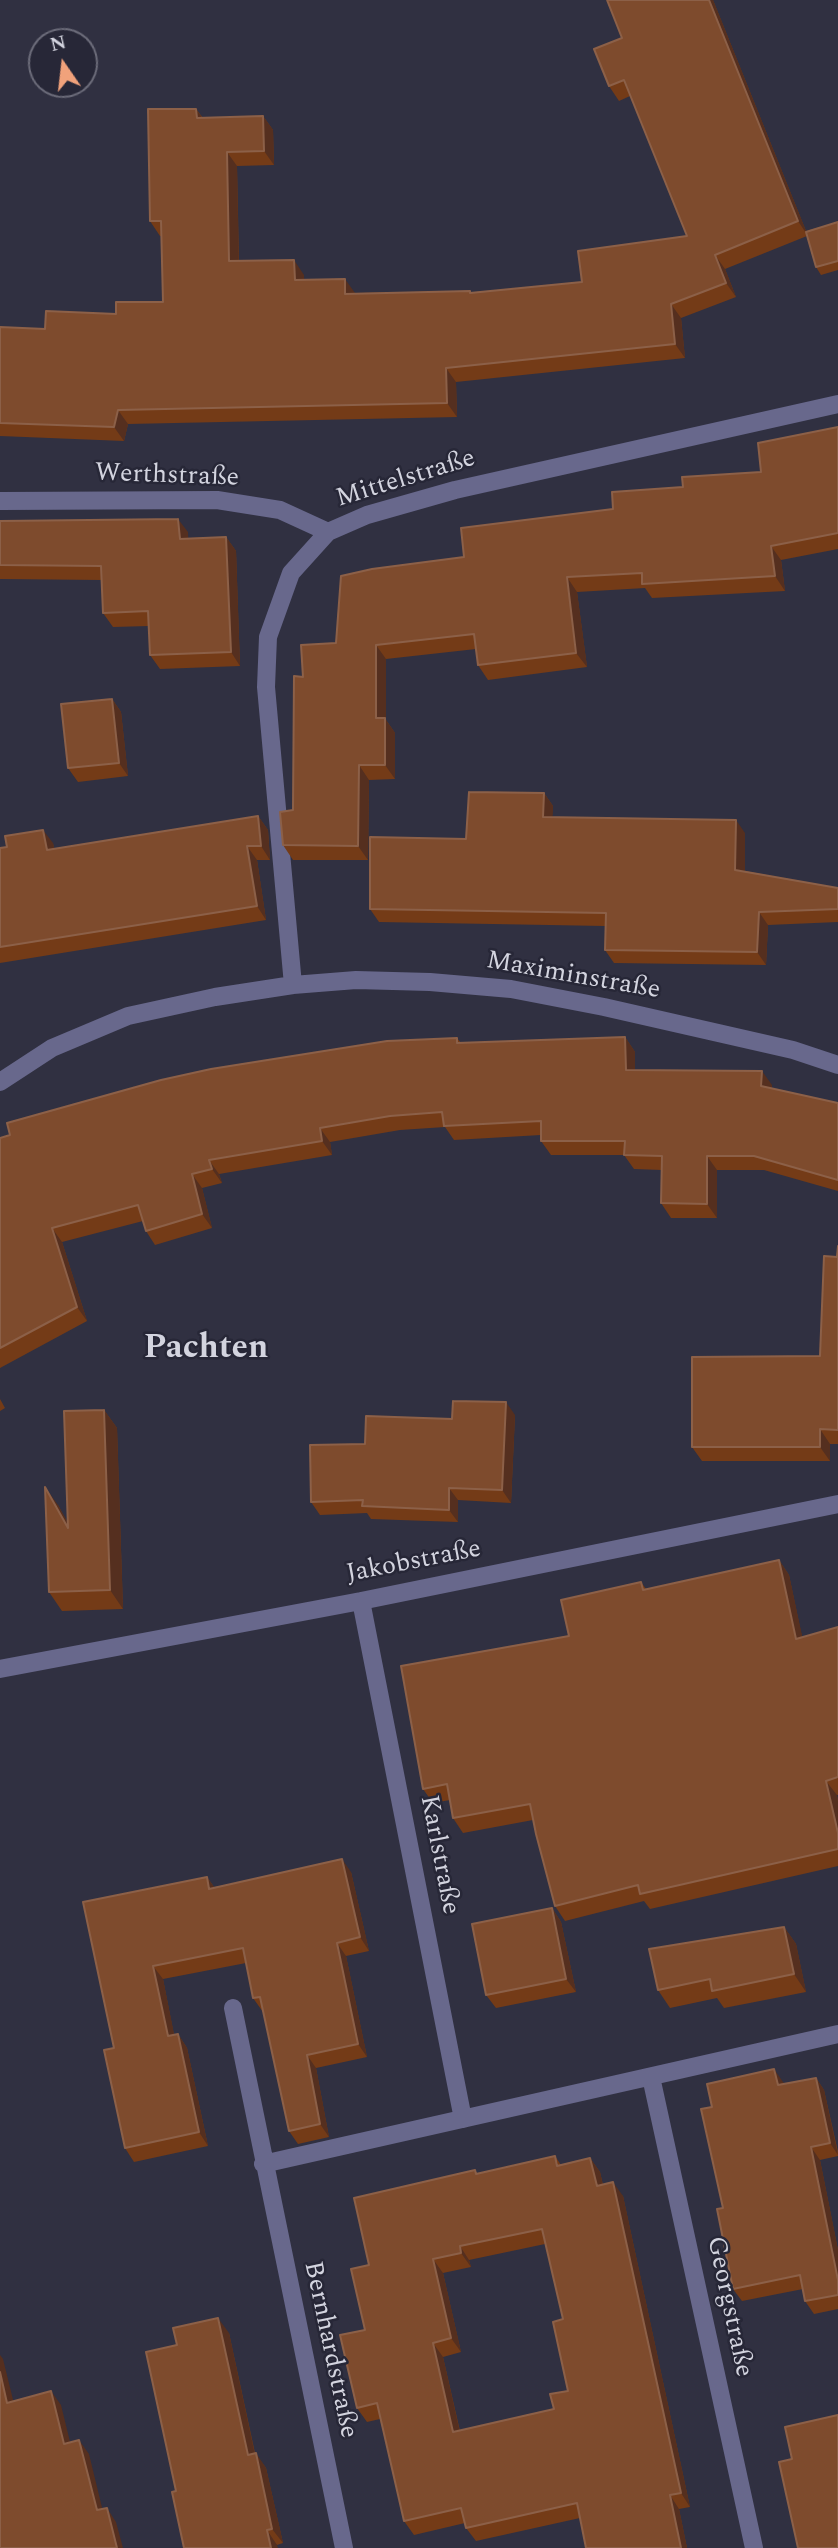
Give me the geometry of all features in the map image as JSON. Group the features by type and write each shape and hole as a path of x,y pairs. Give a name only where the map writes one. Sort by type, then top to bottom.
{"street":[{"name":"Mittelstraße","path":"293,985 266,687 268,637 291,573 328,532 367,515 455,490 838,404"},
{"name":"Werthstraße","path":"0,501 216,500 280,510 328,532"},
{"name":"Maximinstraße","path":"0,1083 52,1048 128,1016 215,997 293,985 368,980 510,989 739,1038 838,1065"},
{"name":"Jakobstraße","path":"0,1669 360,1601 838,1504"},
{"name":"Karlstraße","path":"360,1601 463,2119"},
{"name":"Bernhardstraße","path":"233,2008 344,2548"},
{"path":"264,2164 838,2034"},
{"name":"Georgstraße","path":"651,2077 754,2548"}],"building":[{"path":"607,0 709,0 798,221 715,255 726,283 671,304 675,344 446,368 447,403 118,410 114,427 0,423 0,327 45,329 46,311 116,314 116,302 163,302 161,221 150,221 148,109 196,109 197,118 263,116 264,151 227,152 229,261 294,260 295,280 345,279 345,294 470,293 582,282 578,251 687,236 624,80 609,86 594,49 622,38"},
{"path":"838,222 838,261 816,267 806,232"},
{"path":"838,427 838,533 771,546 775,576 642,584 642,573 567,577 576,653 478,665 474,634 376,645 376,718 385,718 385,765 359,765 358,846 283,845 280,812 293,810 294,676 303,677 301,645 336,643 341,576 372,569 464,557 461,528 613,509 612,492 683,487 682,477 761,472 758,443"},
{"path":"178,519 180,539 226,537 231,652 150,655 148,611 103,613 101,566 0,565 0,521"},
{"path":"112,699 119,763 68,768 61,704"},
{"path":"469,792 544,793 543,817 736,820 735,870 838,888 838,909 759,912 757,952 605,950 606,913 370,909 370,837 466,839"},
{"path":"258,816 261,846 247,846 257,906 0,947 0,848 7,847 5,836 43,830 47,850"},
{"path":"625,1037 626,1070 762,1071 761,1086 838,1103 838,1180 754,1156 707,1156 707,1204 661,1203 662,1156 624,1155 625,1141 541,1141 541,1121 444,1126 442,1112 390,1116 320,1128 322,1141 209,1160 212,1169 192,1174 202,1214 146,1231 138,1205 52,1228 77,1307 0,1348 0,1138 10,1135 7,1123 161,1080 211,1069 387,1041 457,1038 457,1043"},
{"path":"838,1246 838,1430 820,1429 820,1447 692,1447 692,1357 820,1356 824,1256 837,1257"},
{"path":"453,1401 506,1402 502,1490 449,1488 449,1510 362,1506 363,1500 311,1502 310,1445 365,1444 366,1416 452,1419"},
{"path":"104,1410 110,1590 49,1592 45,1487 68,1528 64,1411"},
{"path":"779,1560 796,1639 838,1627 838,1777 826,1781 838,1833 838,1849 640,1894 638,1885 555,1906 530,1804 453,1818 447,1784 423,1789 401,1666 569,1636 561,1600 641,1582 643,1590"},
{"path":"342,1859 360,1937 337,1943 358,2044 307,2055 320,2124 289,2131 260,1997 253,1998 243,1948 153,1966 168,2036 178,2034 199,2132 125,2148 104,2050 114,2048 83,1902 207,1877 209,1889"},
{"path":"552,1908 566,1979 486,1995 472,1924"},
{"path":"784,1927 794,1974 712,1991 710,1979 658,1990 649,1949"},
{"path":"774,2069 778,2085 816,2078 830,2143 811,2147 838,2280 838,2295 805,2301 800,2275 733,2289 717,2209 723,2208 701,2109 712,2107 707,2084"},
{"path":"555,2156 557,2166 590,2158 597,2186 613,2182 681,2493 670,2495 681,2548 586,2548 577,2503 466,2528 461,2508 404,2521 377,2403 357,2408 340,2335 365,2330 351,2269 369,2265 354,2198 475,2170 476,2174","holes":["542,2229 563,2319 553,2322 568,2391 550,2394 554,2409 453,2432 433,2343 451,2338 433,2259 461,2253 460,2246"]},
{"path":"218,2318 248,2455 256,2453 272,2529 267,2530 271,2548 184,2548 172,2492 176,2491 146,2352 177,2345 173,2328"},
{"path":"0,2372 7,2403 51,2391 64,2444 79,2440 97,2510 107,2508 117,2548 0,2548"},
{"path":"838,2415 838,2548 798,2548 779,2462 792,2459 785,2427"}],"district":[{"name":"Pachten","path":"206,1351"}]}
